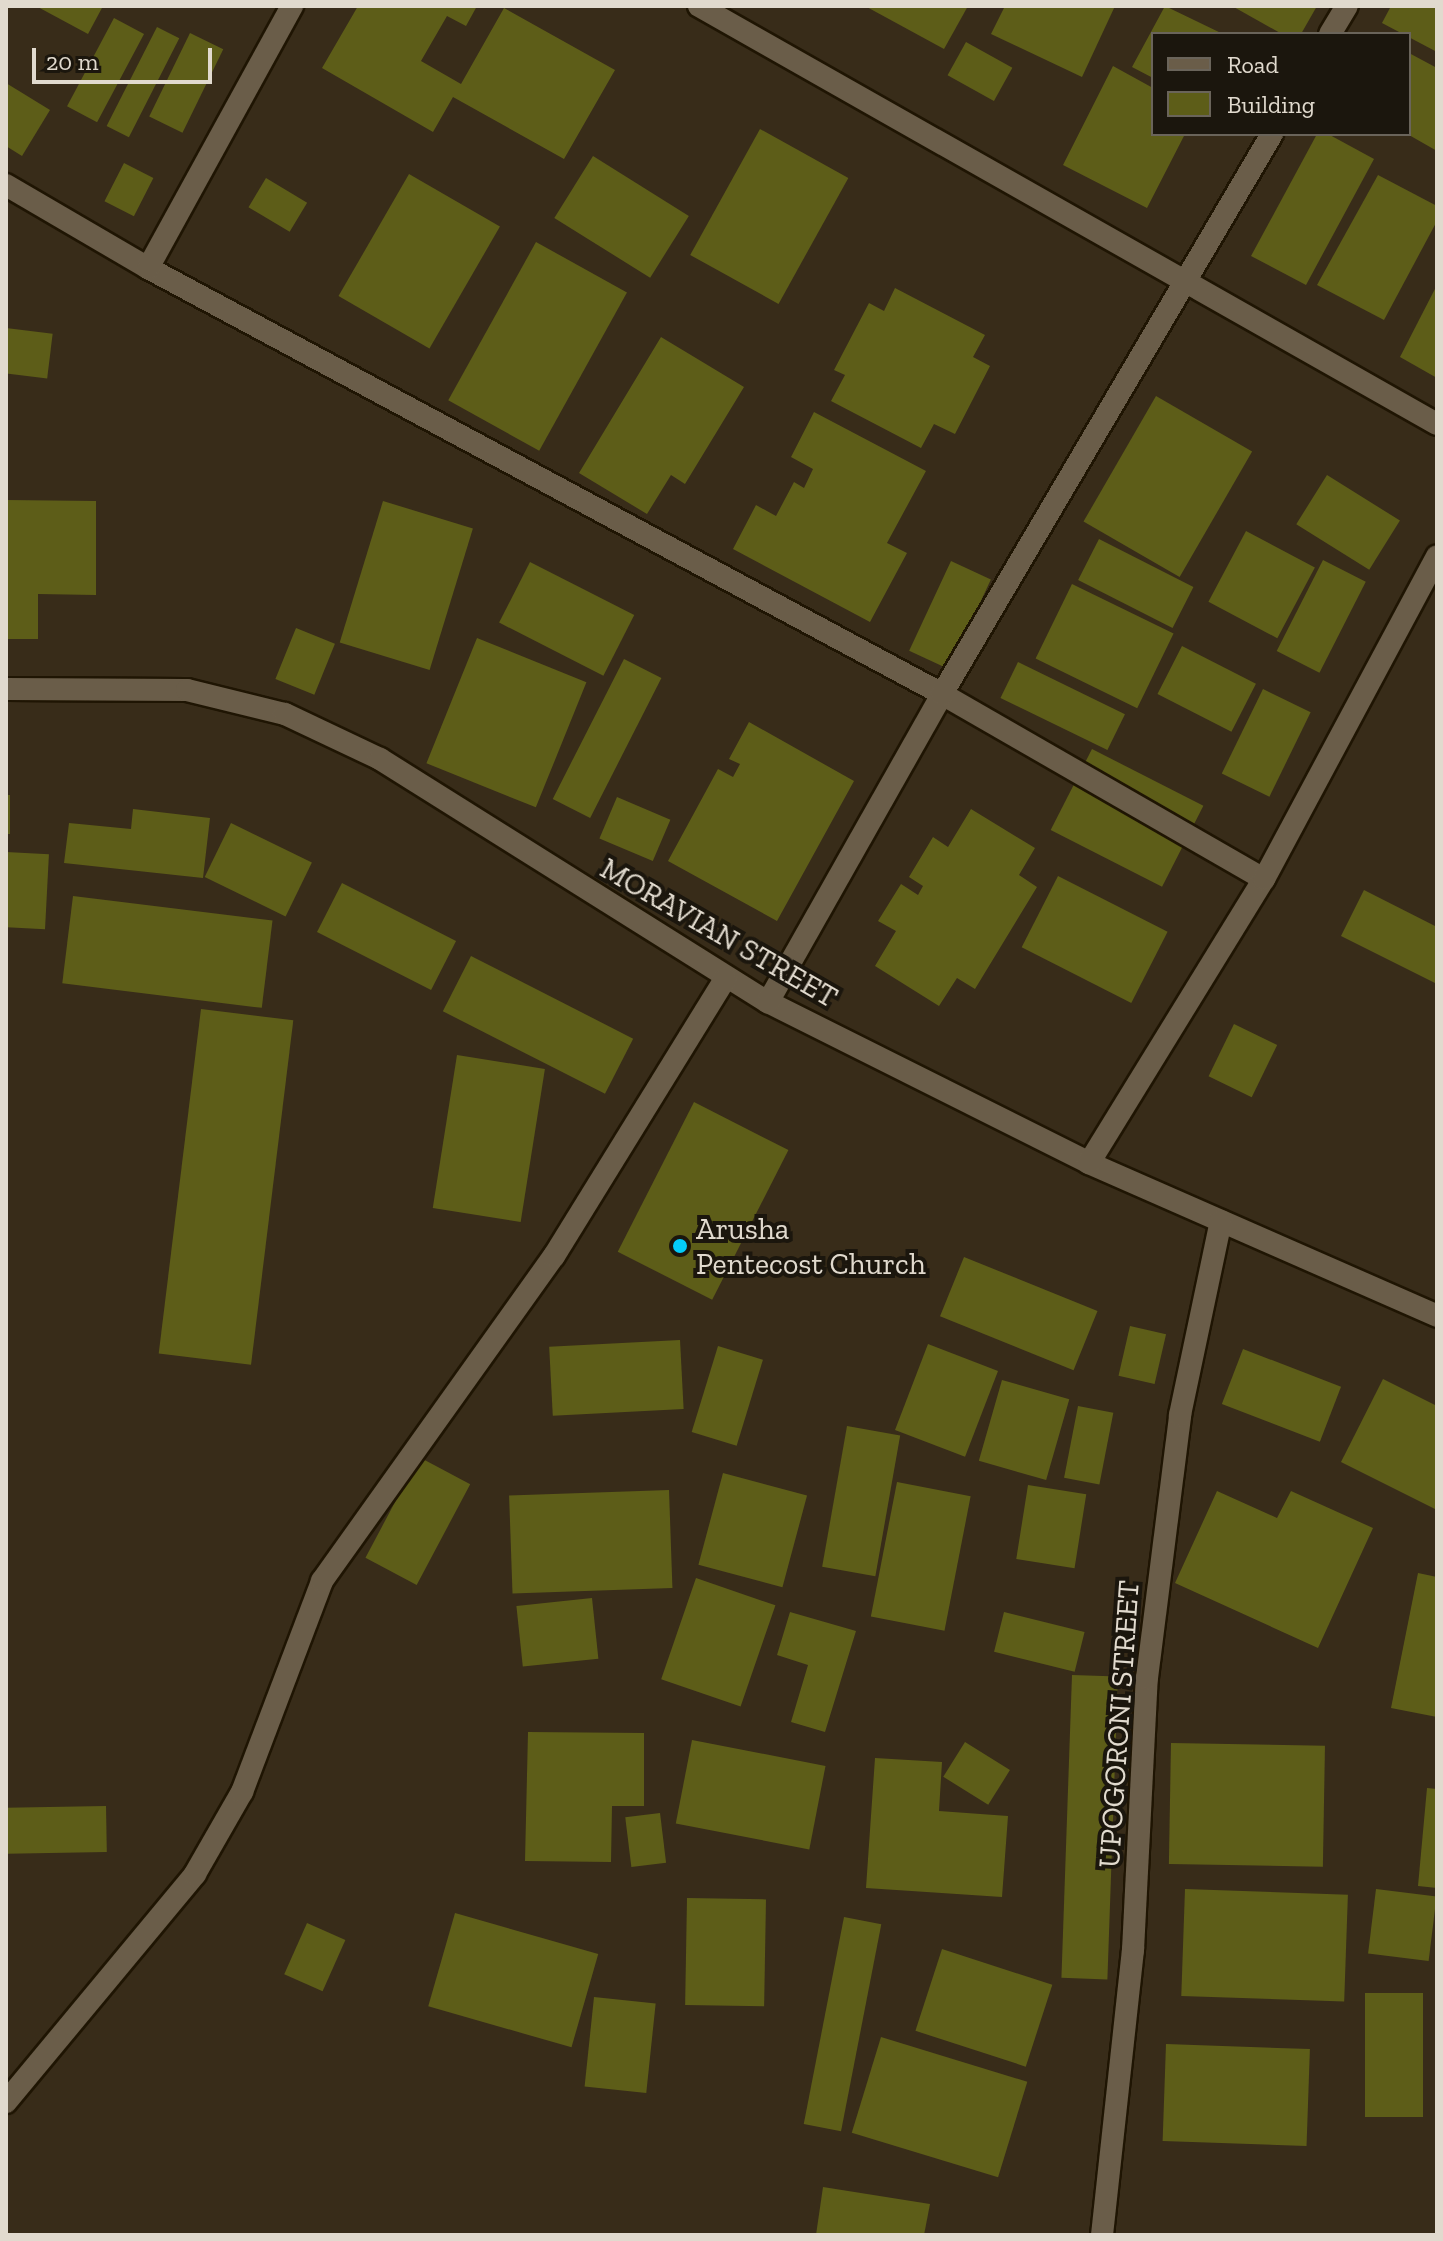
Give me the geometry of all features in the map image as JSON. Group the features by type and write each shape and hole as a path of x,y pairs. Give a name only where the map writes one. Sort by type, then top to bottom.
{"street":[{"path":"148,268 292,6"},
{"path":"699,6 1184,285 1437,424"},
{"path":"1331,32 1347,6"},
{"path":"768,1002 942,694 1271,136"},
{"path":"6,185 148,268 942,694 1264,879"},
{"path":"1089,1163 1264,879 1437,557"},
{"name":"MORAVIAN STREET","path":"6,689 187,690 285,714 380,759 725,979 768,1002 1089,1163 1437,1316"},
{"path":"6,2102 195,1874 242,1792 322,1581 554,1256 725,979"},
{"name":"UPOGORONI STREET","path":"1102,2235 1133,1950 1147,1678 1180,1415 1221,1221"}],"building":[{"path":"36,6 103,6 88,34"},
{"path":"358,6 477,6 466,26 447,16 421,61 461,84 504,8 615,70 564,159 453,97 433,132 322,68"},
{"path":"865,6 968,6 944,49"},
{"path":"1005,6 1115,6 1082,77 991,34"},
{"path":"1165,6 1219,32 1151,32 1151,77 1132,67"},
{"path":"1232,6 1317,6 1302,32 1278,32"},
{"path":"1391,6 1437,6 1437,52 1411,38 1411,32 1399,32 1382,23"},
{"path":"114,18 144,34 97,122 67,106"},
{"path":"157,27 179,38 129,137 107,126"},
{"path":"190,33 223,49 182,133 149,117"},
{"path":"966,42 1012,68 994,101 948,75"},
{"path":"1411,54 1437,68 1437,151 1411,136"},
{"path":"1113,66 1151,87 1151,136 1184,136 1147,208 1063,165"},
{"path":"6,83 50,110 22,156 6,146"},
{"path":"760,129 848,178 779,304 690,255"},
{"path":"1316,136 1332,136 1374,159 1306,285 1251,256"},
{"path":"593,156 689,216 650,278 554,218"},
{"path":"124,163 153,178 134,216 104,201"},
{"path":"409,174 500,226 429,349 338,296"},
{"path":"1378,175 1437,206 1437,221 1384,320 1317,285"},
{"path":"266,178 307,203 290,232 248,207"},
{"path":"536,242 627,292 539,451 448,400"},
{"path":"1437,285 1437,378 1400,357"},
{"path":"895,288 985,335 973,357 990,366 955,434 934,424 921,448 831,401 845,375 834,370 869,303 884,311"},
{"path":"6,328 53,334 47,378 6,373"},
{"path":"661,337 744,387 685,484 671,475 647,514 579,473"},
{"path":"1156,396 1252,452 1180,577 1084,522"},
{"path":"814,412 926,471 887,543 907,553 870,622 733,549 756,505 776,516 794,482 804,488 813,469 791,457"},
{"path":"1327,475 1400,521 1369,570 1296,524"},
{"path":"6,500 96,501 96,595 38,594 38,639 6,639"},
{"path":"383,501 473,528 430,670 340,643"},
{"path":"1246,531 1315,568 1277,638 1208,602"},
{"path":"1099,539 1193,587 1173,628 1078,580"},
{"path":"1323,560 1366,582 1319,673 1277,651"},
{"path":"951,561 991,580 949,669 909,651"},
{"path":"530,562 634,615 603,676 499,623"},
{"path":"1072,584 1174,634 1137,708 1036,659"},
{"path":"296,628 335,644 314,695 275,679"},
{"path":"477,638 586,682 536,807 426,763"},
{"path":"1182,646 1256,684 1231,732 1157,694"},
{"path":"624,659 661,678 590,818 553,799"},
{"path":"1018,662 1125,714 1107,750 1000,698"},
{"path":"1263,689 1311,712 1269,797 1222,773"},
{"path":"749,722 854,781 777,921 668,861 718,769 733,777 740,764 729,759"},
{"path":"1092,749 1203,806 1162,887 1051,830"},
{"path":"6,795 10,795 10,834 6,834"},
{"path":"617,797 670,820 653,861 599,838"},
{"path":"133,809 210,818 203,878 64,863 69,823 131,829"},
{"path":"971,809 1035,848 1019,875 1037,887 975,989 957,978 939,1006 875,966 896,931 878,921 901,884 918,895 923,886 909,877 933,837 948,847"},
{"path":"231,823 312,862 286,916 205,877"},
{"path":"6,852 49,854 45,929 6,927"},
{"path":"1058,876 1168,932 1131,1003 1022,947"},
{"path":"342,883 456,941 431,990 317,932"},
{"path":"1364,890 1437,927 1437,984 1341,936"},
{"path":"73,896 273,920 262,1008 62,983"},
{"path":"471,956 633,1039 605,1094 443,1011"},
{"path":"201,1009 293,1020 251,1365 159,1353"},
{"path":"1234,1024 1277,1045 1252,1097 1209,1076"},
{"path":"457,1055 545,1069 521,1222 433,1208"},
{"path":"694,1102 788,1150 712,1300 618,1252"},
{"path":"964,1257 1098,1311 1074,1370 940,1316"},
{"path":"1130,1326 1166,1334 1155,1384 1119,1376"},
{"path":"680,1340 684,1409 553,1416 549,1347"},
{"path":"928,1344 998,1371 965,1457 895,1430"},
{"path":"718,1346 763,1360 737,1446 692,1432"},
{"path":"1243,1349 1341,1387 1320,1442 1222,1404"},
{"path":"1383,1379 1437,1406 1437,1510 1341,1462"},
{"path":"1002,1380 1069,1399 1046,1480 979,1461"},
{"path":"1078,1406 1113,1413 1099,1485 1064,1478"},
{"path":"847,1426 900,1435 875,1576 822,1567"},
{"path":"419,1457 470,1484 417,1585 365,1558"},
{"path":"723,1473 807,1496 782,1587 698,1565"},
{"path":"897,1482 971,1496 944,1631 871,1616"},
{"path":"1028,1485 1086,1494 1075,1568 1016,1559"},
{"path":"669,1490 672,1588 513,1594 509,1496"},
{"path":"1217,1491 1277,1518 1291,1491 1373,1528 1318,1648 1175,1583"},
{"path":"1418,1573 1437,1577 1437,1717 1391,1708"},
{"path":"696,1578 775,1605 741,1707 661,1679"},
{"path":"592,1598 598,1659 523,1667 516,1606"},
{"path":"790,1612 856,1631 825,1732 791,1722 808,1665 777,1655"},
{"path":"1004,1612 1085,1632 1075,1672 994,1652"},
{"path":"1072,1675 1118,1677 1107,1979 1061,1978"},
{"path":"528,1732 644,1733 644,1806 612,1806 611,1862 525,1861"},
{"path":"692,1740 826,1766 809,1849 676,1823"},
{"path":"965,1742 1010,1770 988,1805 943,1777"},
{"path":"1171,1743 1325,1746 1323,1867 1169,1864"},
{"path":"875,1758 942,1762 939,1811 1008,1816 1002,1897 866,1888"},
{"path":"1427,1788 1437,1789 1437,1888 1418,1886"},
{"path":"106,1806 107,1852 7,1854 6,1808"},
{"path":"660,1813 666,1863 631,1867 625,1817"},
{"path":"1185,1889 1348,1895 1344,2002 1181,1996"},
{"path":"1376,1889 1437,1896 1429,1961 1368,1954"},
{"path":"687,1898 766,1899 764,2006 685,2005"},
{"path":"455,1913 598,1954 571,2047 428,2006"},
{"path":"844,1917 881,1924 841,2131 804,2124"},
{"path":"307,1923 345,1940 323,1991 284,1974"},
{"path":"942,1949 1052,1985 1026,2067 915,2031"},
{"path":"1365,1993 1423,1993 1423,2117 1365,2117"},
{"path":"594,1997 656,2003 646,2093 585,2087"},
{"path":"881,2037 1027,2082 998,2177 852,2133"},
{"path":"1166,2044 1310,2049 1307,2146 1163,2141"},
{"path":"823,2187 930,2204 924,2235 816,2235"}],"place":[{"name":"Arusha Pentecost Church","path":"680,1246"}]}
